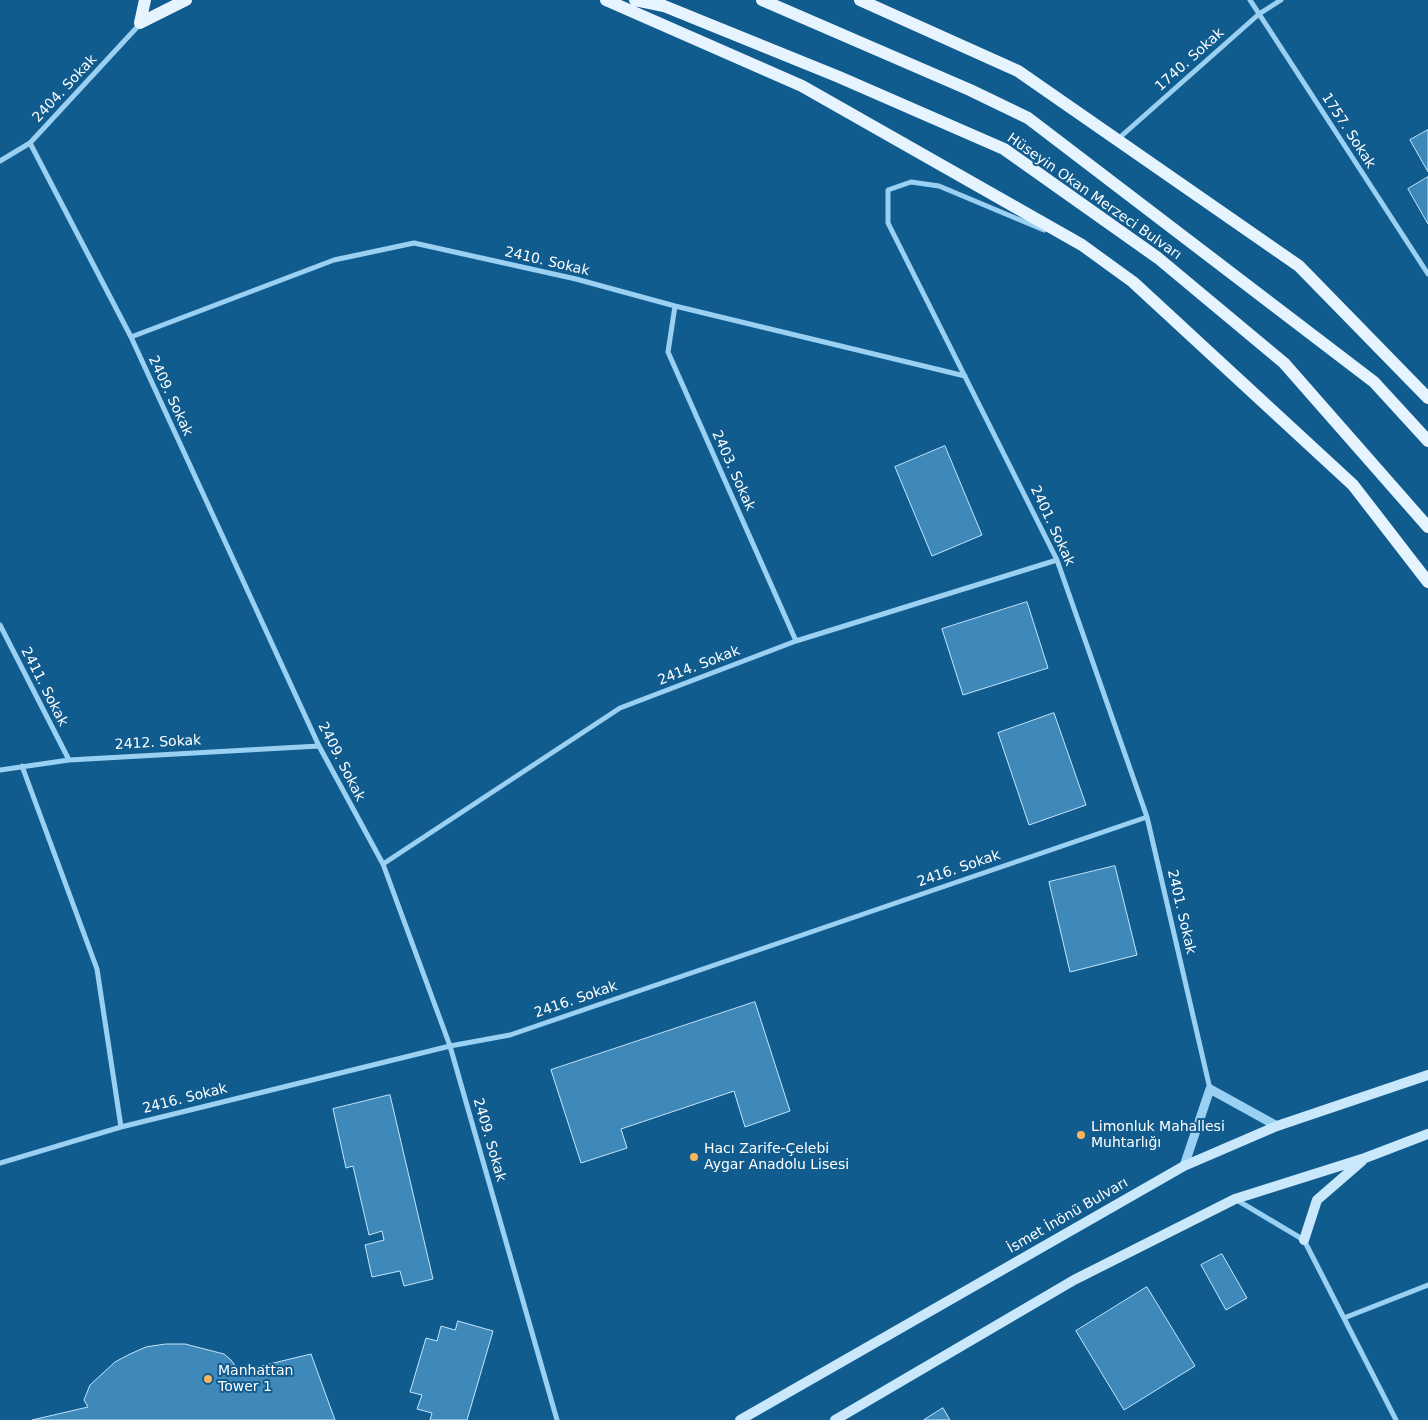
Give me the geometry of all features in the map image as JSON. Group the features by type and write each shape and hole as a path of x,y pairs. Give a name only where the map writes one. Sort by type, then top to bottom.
{"main road":[{"path":"140,23 145,0"},
{"path":"140,23 186,0"},
{"path":"606,0 802,86 1082,245 1133,282 1353,485 1428,582"},
{"name":"Hüseyin Okan Merzeci Bulvarı","path":"635,0 664,6 839,77 1004,149 1158,258 1284,363 1428,526"},
{"name":"Hüseyin Okan Merzeci Bulvarı","path":"762,0 970,90 1028,118 1374,382 1428,441"},
{"path":"860,0 1018,71 1299,266 1428,398"},
{"name":"İsmet İnönü Bulvarı","path":"740,1420 1184,1166 1276,1126 1428,1075"},
{"path":"835,1420 1074,1280 1236,1199 1365,1158 1428,1134"},
{"path":"1304,1240 1317,1200 1365,1158"}],"street":[{"name":"1757. Sokak","path":"1250,0 1428,274"},
{"name":"1740. Sokak","path":"1117,140 1259,14 1281,0"},
{"name":"2404. Sokak","path":"0,161 30,143 140,23"},
{"name":"2409. Sokak","path":"30,143 131,337 319,746 383,864 450,1046 558,1420"},
{"name":"2401. Sokak","path":"1082,245 939,186 911,182 888,190 888,223 1057,560 1147,817 1210,1089"},
{"name":"2410. Sokak","path":"131,337 334,260 414,243 576,279 675,306 965,376"},
{"name":"2403. Sokak","path":"675,306 668,352 796,641"},
{"name":"2414. Sokak","path":"383,864 620,708 796,641 1057,560"},
{"name":"2411. Sokak","path":"0,626 69,760"},
{"name":"2412. Sokak","path":"0,770 69,760 319,746"},
{"path":"22,766 97,969 121,1127"},
{"name":"2416. Sokak","path":"0,1163 121,1127 450,1046 510,1035 1147,817"},
{"path":"1184,1166 1210,1089 1276,1126"},
{"path":"1236,1199 1304,1240 1396,1420"},
{"path":"1344,1318 1428,1285"}],"building":[{"path":"1428,130 1428,172 1410,140"},
{"path":"1428,177 1428,224 1408,189"},
{"path":"945,446 982,535 932,556 895,467"},
{"path":"1027,602 1048,668 963,695 942,629"},
{"path":"1054,713 1086,805 1029,825 998,733"},
{"path":"1115,866 1137,955 1070,972 1049,882"},
{"path":"755,1002 790,1111 745,1127 734,1091 621,1129 627,1148 581,1163 551,1070"},
{"path":"390,1095 433,1279 404,1286 400,1271 372,1277 365,1245 384,1240 382,1231 369,1235 353,1166 346,1168 333,1109"},
{"path":"1222,1254 1247,1298 1226,1310 1201,1265"},
{"path":"1147,1287 1195,1366 1124,1410 1076,1331"},
{"path":"458,1321 493,1331 467,1420 430,1420 432,1413 417,1409 422,1395 410,1392 426,1338 437,1341 441,1326 455,1330"},
{"name":"Manhattan Tower 1","path":"185,1344 224,1354 236,1367 236,1372 311,1354 335,1420 32,1420 88,1407 84,1400 90,1385 115,1362 146,1347"},
{"path":"943,1408 950,1420 924,1420"}],"place":[{"name":"Limonluk Mahallesi Muhtarlığı","path":"1081,1135"},
{"name":"Hacı Zarife-Çelebi Aygar Anadolu Lisesi","path":"694,1157"},
{"name":"Manhattan Tower 1","path":"208,1379"}]}
